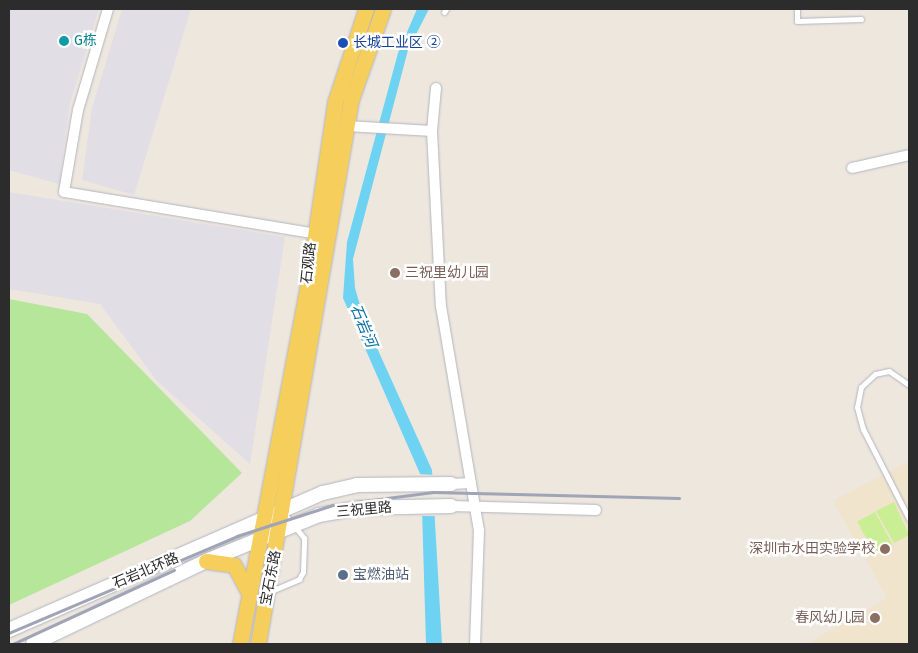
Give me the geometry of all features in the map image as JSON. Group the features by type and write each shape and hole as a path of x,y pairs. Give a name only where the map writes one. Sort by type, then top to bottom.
{"main road":[{"name":"石观路","path":"263,520 307,290 312,233 345,63 366,9"},
{"name":"石观路","path":"283,511 347,126 360,67 383,9"},
{"name":"三祝里路","path":"283,511 342,488 447,484"},
{"name":"三祝里路","path":"286,527 340,511 412,506 448,506"},
{"name":"石岩北环路","path":"9,630 283,511"},
{"name":"宝石东路","path":"258,644 268,592 286,527 283,511"},
{"name":"宝石东路","path":"240,644 263,520"},
{"name":"石岩北环路","path":"33,644 206,561 286,527"},
{"path":"206,561 234,565 248,593"}],"street":[{"path":"108,9 78,110 64,192 312,233"},
{"path":"436,88 432,131 441,306 475,507 476,644"},
{"path":"347,126 432,131"},
{"path":"852,168 909,155"},
{"path":"447,484 471,483"},
{"path":"448,506 596,510"}],"lane":[{"path":"797,9 797,21 861,19"},
{"path":"909,385 889,371 874,374 861,387 857,407 863,429 909,519"},
{"path":"268,592 302,575 304,538 286,527"}],"shaded area":[{"path":"9,9 99,9 70,104 59,184 9,170"},
{"path":"122,9 191,9 134,195 82,180 92,108"},
{"path":"9,192 285,237 250,464 157,381 100,304 9,289"},
{"name":"深圳市水田实验学校","path":"909,461 909,644 807,644 887,598 833,501"}],"green space":[{"path":"9,299 87,314 242,473 190,521 9,605"},
{"path":"894,502 909,535 894,543 876,511"},
{"path":"875,512 892,544 874,553 857,521"}],"water":[{"name":"石岩河","path":"417,9 429,9 408,50 353,259 355,288 364,319 432,470 442,644 426,644 421,476 343,298 347,242 398,53"}],"pier":[{"path":"417,474 435,475 440,516 421,516"}],"railway":[{"path":"9,633 237,536 333,505 433,492 679,498"},
{"path":"13,644 174,570"}],"place":[{"name":"G栋","path":"64,41"},
{"name":"长城工业区 ②","path":"343,43"},
{"name":"三祝里幼儿园","path":"395,273"},
{"name":"深圳市水田实验学校","path":"885,549"},
{"name":"宝燃油站","path":"343,575"},
{"name":"春风幼儿园","path":"875,618"}]}
